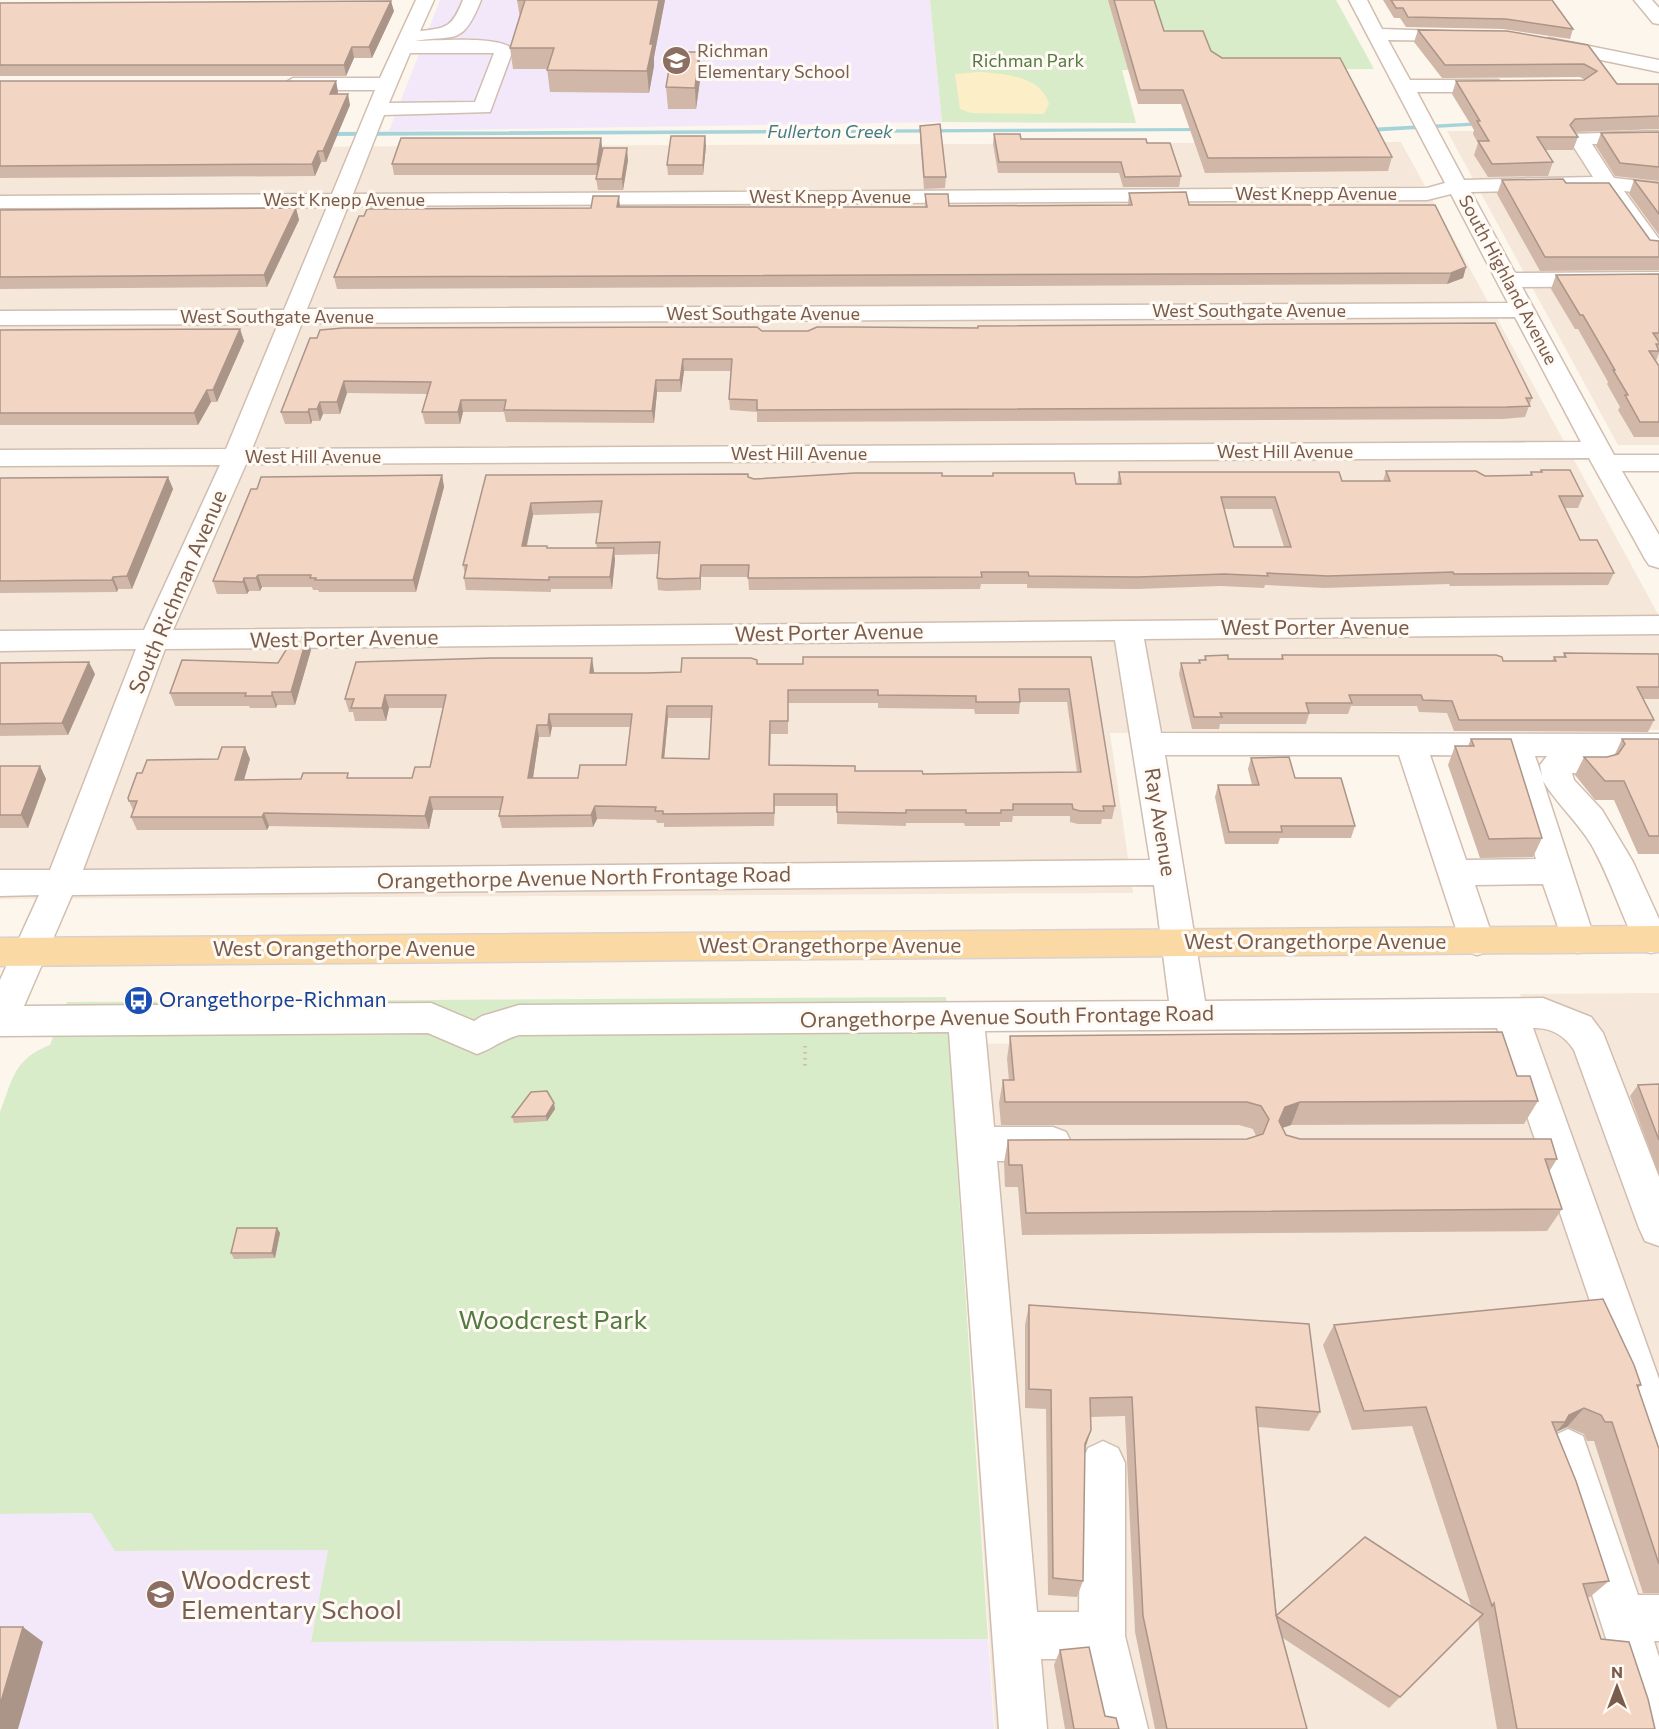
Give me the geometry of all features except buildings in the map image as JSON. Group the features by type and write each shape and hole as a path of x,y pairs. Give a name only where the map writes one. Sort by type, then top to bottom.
{"main road":[{"name":"West Orangethorpe Avenue","path":"16,951 1655,939"}],"street":[{"path":"406,41 451,33 461,26 472,0"},
{"name":"South Highland Avenue","path":"1358,0 1601,456 1659,559"},
{"path":"1643,0 1659,19"},
{"path":"402,4 424,2"},
{"name":"South Richman Avenue","path":"0,1020 16,951 61,883 154,641 236,457 387,84 424,2"},
{"path":"1376,34 1480,36"},
{"path":"370,127 483,108 504,50 497,47 406,41"},
{"path":"1535,41 1659,66"},
{"path":"273,84 387,84"},
{"path":"1404,86 1515,86"},
{"path":"1659,137 1578,138 1607,183 1654,247 1659,247"},
{"name":"West Knepp Avenue","path":"0,202 1427,194 1457,186 1607,183 1659,189"},
{"path":"1508,279 1659,279"},
{"name":"West Southgate Avenue","path":"0,318 1525,310"},
{"name":"West Hill Avenue","path":"0,458 1601,456 1659,463"},
{"name":"West Porter Avenue","path":"0,641 1659,625"},
{"name":"Ray Avenue","path":"1128,630 1169,872 1189,1015"},
{"path":"1147,744 1659,745"},
{"path":"1516,745 1578,940"},
{"path":"1411,746 1477,941"},
{"path":"1655,939 1613,855 1590,817 1561,786 1555,769 1560,762 1659,764"},
{"path":"1454,873 1556,871"},
{"name":"Orangethorpe Avenue North Frontage Road","path":"0,883 1169,872"},
{"path":"1659,1228 1590,1044 1578,1027 1527,1013 1538,1142 1659,1439"},
{"name":"Orangethorpe Avenue South Frontage Road","path":"0,1020 431,1018 477,1039 495,1026 519,1020 1527,1013"},
{"path":"966,1017 1023,1729"},
{"path":"976,1144 1084,1144"},
{"path":"1568,1451 1641,1618 1659,1729"},
{"path":"1102,1463 1102,1636 1124,1729"},
{"path":"1016,1635 1102,1636"}],"shaded area":[{"name":"Richman Elementary School","path":"440,0 930,0 942,122 389,131"},
{"path":"1659,130 1659,445 1618,445 1447,131"},
{"path":"1401,142 1659,616 1659,730 1110,733 1133,893 0,899 0,148"},
{"path":"1659,993 1659,1729 995,1729 950,1044 1536,1040 1520,994"},
{"name":"Woodcrest Elementary School","path":"91,1513 115,1551 328,1550 311,1642 988,1639 994,1729 0,1729 0,1514"}],"green space":[{"name":"Richman Park","path":"930,0 1336,0 1374,69 1122,70 1136,123 942,122"},
{"name":"Woodcrest Park","path":"946,997 988,1639 311,1642 328,1550 115,1551 91,1513 0,1514 0,1112 16,1071 29,1057 50,1045 67,1002"}],"sand":[{"path":"980,72 1021,78 1038,87 1049,104 1044,114 971,113 960,109 955,74"}],"waterway":[{"name":"Fullerton Creek","path":"1368,130 1483,124"},
{"name":"Fullerton Creek","path":"327,134 1201,130"}],"place":[{"name":"Richman Elementary School","path":"676,61"},
{"name":"Orangethorpe-Richman","path":"138,1000"},
{"name":"Woodcrest Elementary School","path":"160,1595"}]}
